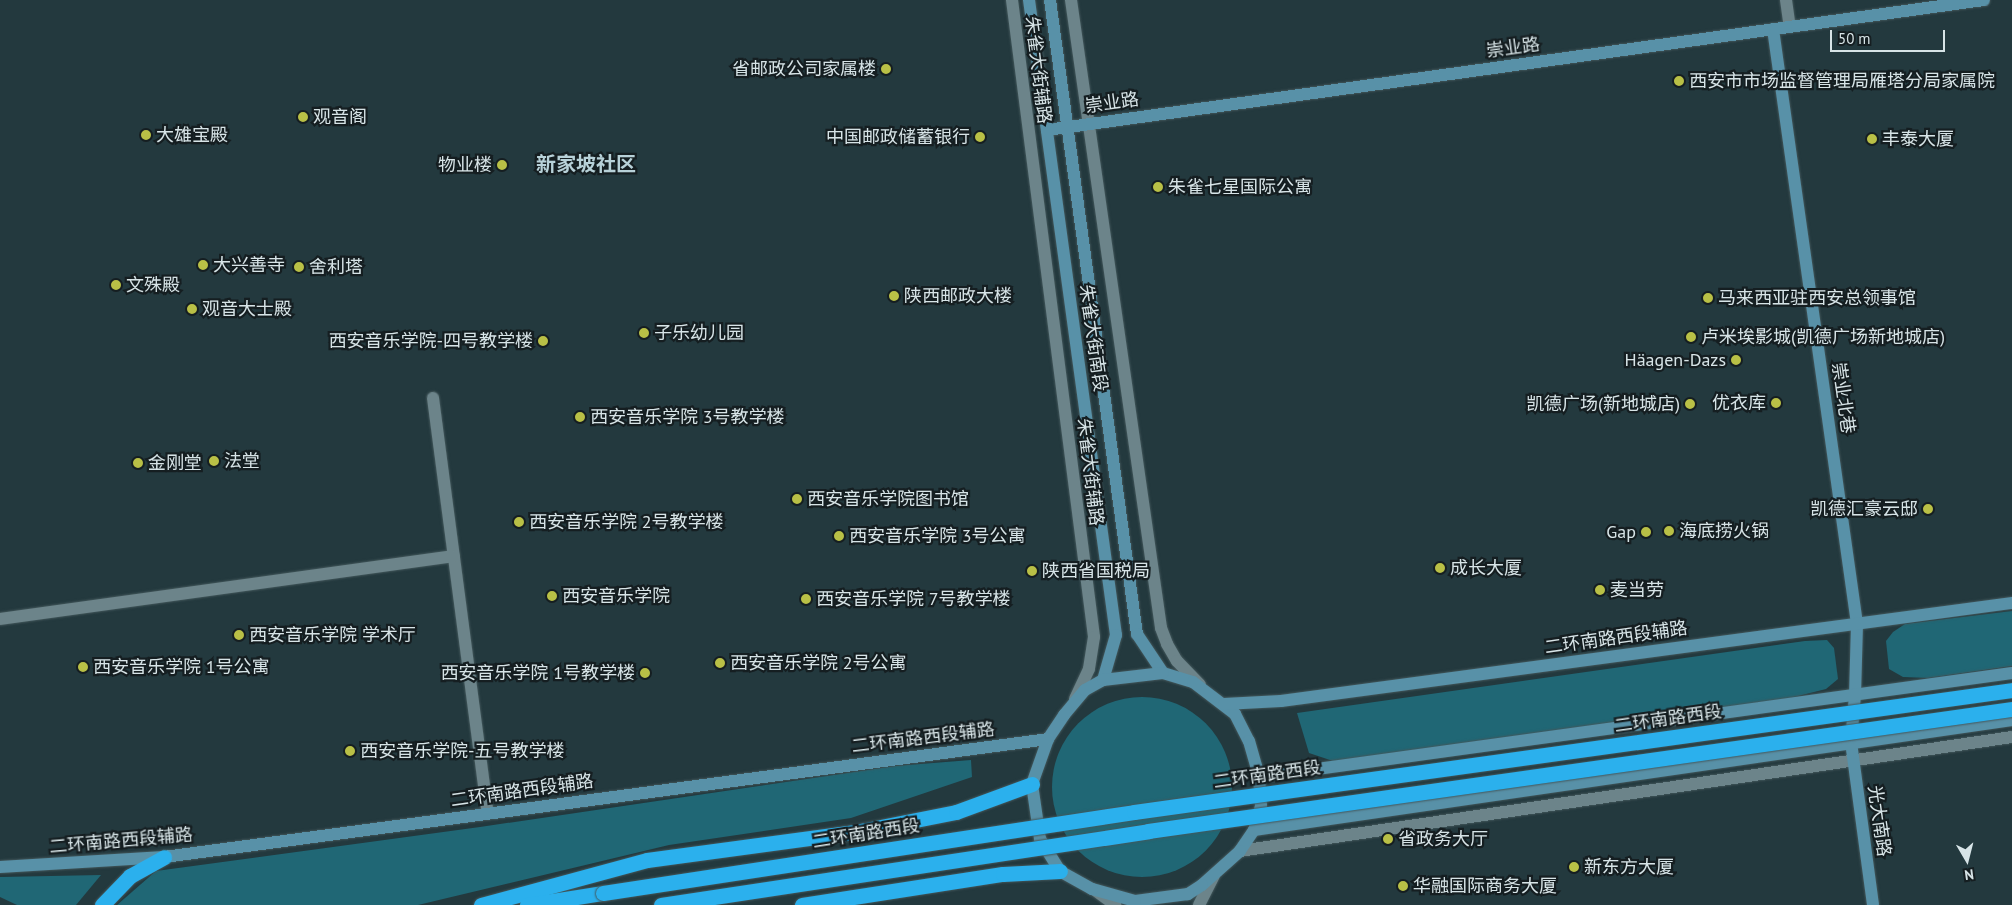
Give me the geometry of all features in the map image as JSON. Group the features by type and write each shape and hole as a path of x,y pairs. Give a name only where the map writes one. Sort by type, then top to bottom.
{"highway":[{"name":"二环南路西段","path":"527,905 1134,812 2012,690"},
{"path":"661,905 1148,831 2012,709"},
{"path":"481,905 647,860 854,832 956,812 1032,784"},
{"path":"102,905 130,876 164,857"},
{"path":"802,905 838,902 1003,874 1060,871"}],"main road":[{"name":"朱雀大街南段","path":"1030,0 1116,635 1103,680"},
{"name":"朱雀大街南段","path":"1050,0 1137,634 1163,674"},
{"name":"崇业路","path":"1047,130 1984,0"},
{"name":"崇业北巷","path":"1773,29 1857,624 1856,694"},
{"name":"二环南路西段辅路","path":"1224,704 1281,701 2012,603"},
{"name":"二环南路西段","path":"1258,777 2012,673"},
{"path":"1180,905 1188,894 1214,876 1240,851 1254,830 1261,806 1258,777 1249,741 1235,714 1193,682 1163,674 1103,680 1085,690 1071,706 1048,739 1032,784 1040,838 1060,871 1092,889 1137,903 1188,894"},
{"name":"光大南路","path":"1856,694 1851,742 1852,761 1873,905"},
{"path":"1254,830 2012,720"},
{"name":"二环南路西段辅路","path":"0,867 164,857 488,812 1048,739"}],"street":[{"name":"朱雀大街辅路","path":"1012,0 1094,637 1089,669 1083,686 1071,706"},
{"path":"1071,0 1161,628 1177,661 1205,690"},
{"path":"1786,0 1790,27"},
{"path":"432,398 488,812"},
{"path":"0,620 454,556"},
{"path":"1240,851 2012,738"},
{"path":"1199,905 1214,876"},
{"path":"1092,889 1115,905"}],"shaded area":[{"path":"2012,611 2012,666 1928,678 1903,677 1889,669 1886,641 1893,632 1905,624"},
{"path":"1827,640 1834,648 1838,679 1826,689 1790,698 1333,761 1309,753 1297,713 1805,641"},
{"path":"1151,697 1160,698 1185,707 1206,723 1222,744 1231,769 1231,805 1222,830 1206,851 1185,867 1177,870 1160,876 1133,877 1124,876 1099,867 1072,844 1062,830 1053,805 1052,778 1053,769 1062,744 1085,717 1099,707 1124,698"},
{"path":"971,760 972,777 851,818 669,845 418,905 117,905 156,871 480,827 895,766"},
{"path":"101,875 76,905 17,905 0,897 0,877"}],"place":[{"name":"省邮政公司家属楼","path":"886,69"},
{"name":"西安市市场监督管理局雁塔分局家属院","path":"1679,81"},
{"name":"观音阁","path":"303,117"},
{"name":"大雄宝殿","path":"146,135"},
{"name":"中国邮政储蓄银行","path":"980,137"},
{"name":"丰泰大厦","path":"1872,139"},
{"name":"物业楼","path":"502,165"},
{"name":"朱雀七星国际公寓","path":"1158,187"},
{"name":"大兴善寺","path":"203,265"},
{"name":"舍利塔","path":"299,267"},
{"name":"文殊殿","path":"116,285"},
{"name":"陕西邮政大楼","path":"894,296"},
{"name":"马来西亚驻西安总领事馆","path":"1708,298"},
{"name":"观音大士殿","path":"192,309"},
{"name":"子乐幼儿园","path":"644,333"},
{"name":"卢米埃影城(凯德广场新地城店)","path":"1691,337"},
{"name":"西安音乐学院-四号教学楼","path":"543,341"},
{"name":"Häagen-Dazs","path":"1736,360"},
{"name":"优衣库","path":"1776,403"},
{"name":"凯德广场(新地城店)","path":"1690,404"},
{"name":"西安音乐学院 3号教学楼","path":"580,417"},
{"name":"法堂","path":"214,461"},
{"name":"金刚堂","path":"138,463"},
{"name":"西安音乐学院图书馆","path":"797,499"},
{"name":"凯德汇豪云邸","path":"1928,509"},
{"name":"西安音乐学院 2号教学楼","path":"519,522"},
{"name":"海底捞火锅","path":"1669,531"},
{"name":"Gap","path":"1646,532"},
{"name":"西安音乐学院 3号公寓","path":"839,536"},
{"name":"成长大厦","path":"1440,568"},
{"name":"陕西省国税局","path":"1032,571"},
{"name":"麦当劳","path":"1600,590"},
{"name":"西安音乐学院","path":"552,596"},
{"name":"西安音乐学院 7号教学楼","path":"806,599"},
{"name":"西安音乐学院 学术厅","path":"239,635"},
{"name":"西安音乐学院 2号公寓","path":"720,663"},
{"name":"西安音乐学院 1号公寓","path":"83,667"},
{"name":"西安音乐学院 1号教学楼","path":"645,673"},
{"name":"西安音乐学院-五号教学楼","path":"350,751"},
{"name":"省政务大厅","path":"1388,839"},
{"name":"新东方大厦","path":"1574,867"},
{"name":"华融国际商务大厦","path":"1403,886"}],"district":[{"name":"新家坡社区","path":"586,164"}]}
